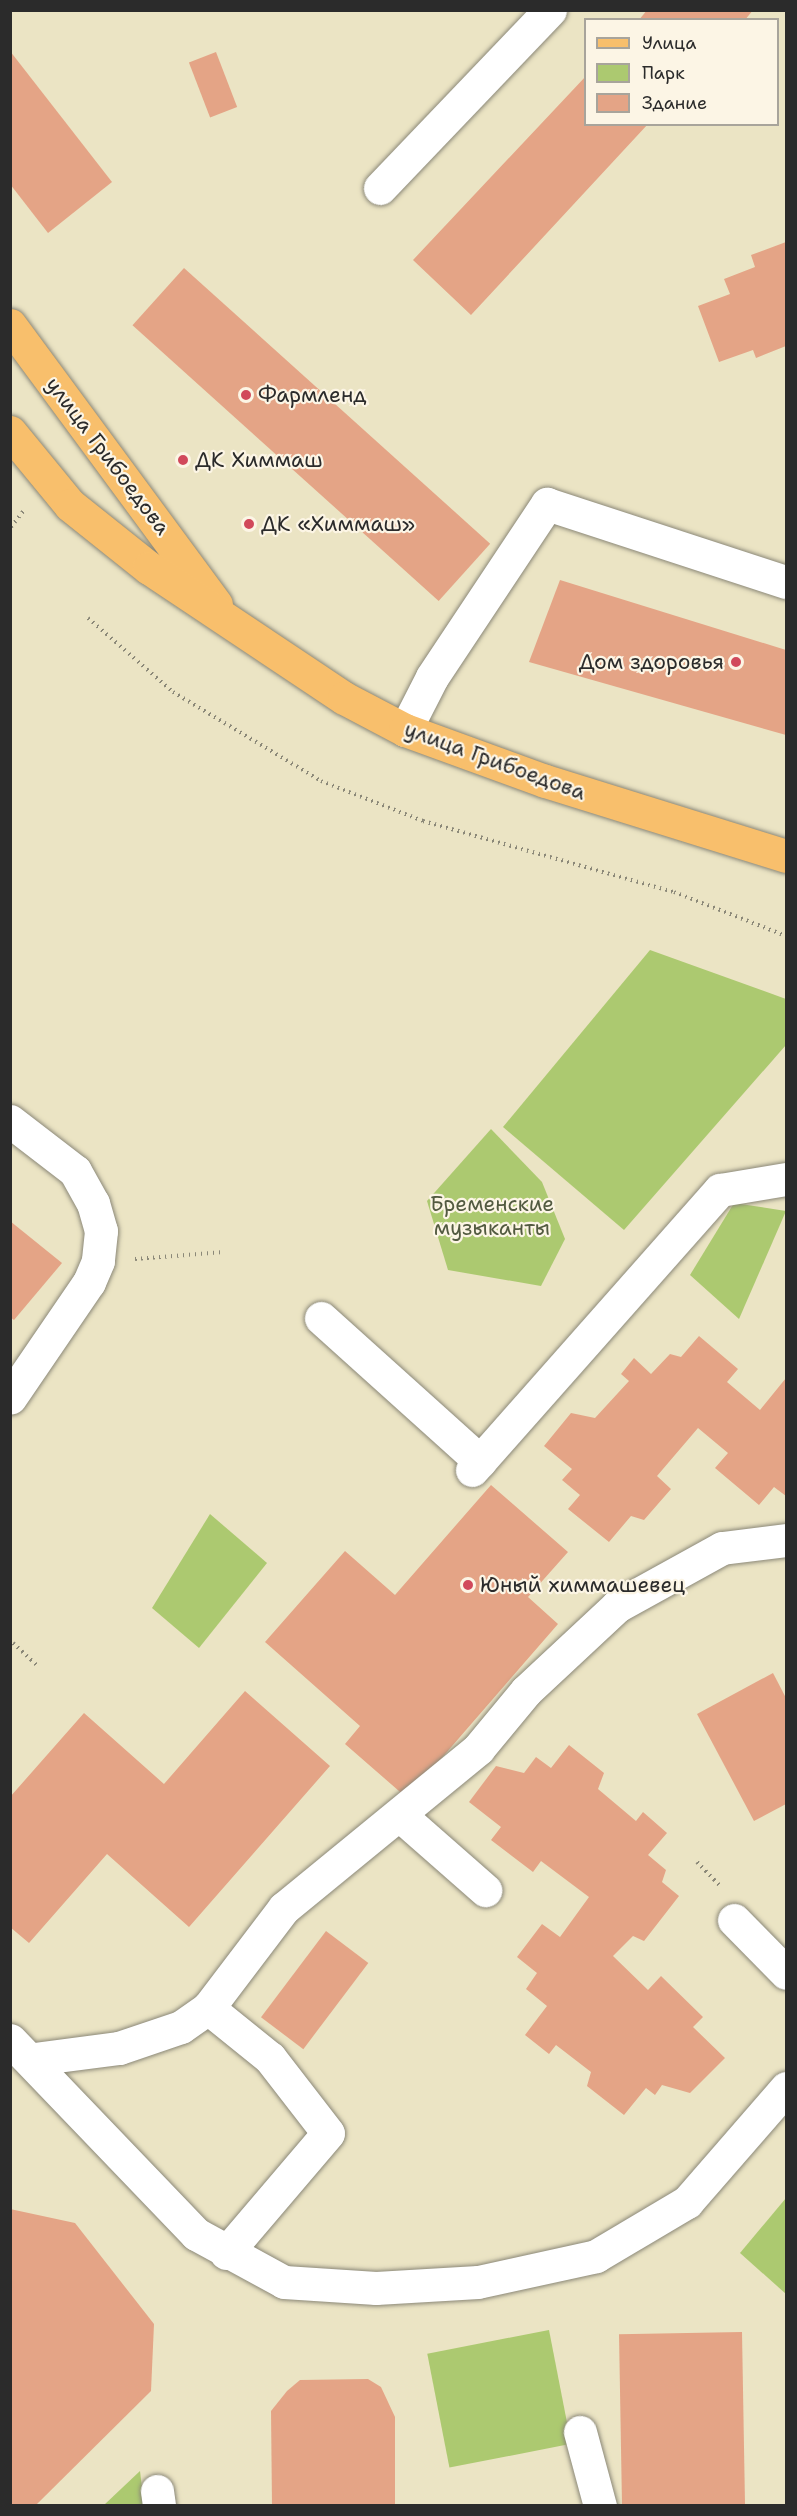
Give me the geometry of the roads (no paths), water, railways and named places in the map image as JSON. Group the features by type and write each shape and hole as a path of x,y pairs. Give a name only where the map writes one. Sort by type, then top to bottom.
{"main road":[{"name":"улица Грибоедова","path":"10,325 226,618"},
{"name":"улица Грибоедова","path":"14,446 70,505 149,568 344,698 405,730 545,781 786,856"}],"street":[{"path":"380,188 550,10"},
{"path":"405,730 432,677 548,504 786,582"},
{"path":"10,1121 75,1171 93,1203 100,1231 98,1261 10,1398"},
{"path":"321,1318 476,1466 720,1190 786,1179"},
{"path":"22,2049 118,2048 181,2027 208,2008 284,1908 402,1817 478,1749 526,1691 617,1606 722,1548 786,1540"},
{"path":"402,1817 485,1890"},
{"path":"734,1920 786,1973"},
{"path":"208,2008 270,2058 328,2133 226,2253"},
{"path":"22,2049 196,2234 226,2253 284,2282 376,2288 478,2282 596,2256 687,2202 786,2088"},
{"path":"580,2432 600,2505"}],"place":[{"name":"Фармленд","path":"246,395"},
{"name":"ДК Химмаш","path":"183,460"},
{"name":"ДК «Химмаш»","path":"249,524"},
{"name":"Дом здоровья","path":"736,662"},
{"name":"Юный химмашевец","path":"468,1585"}],"park label":[{"name":"Бременские музыканты","path":"492,1216"}]}
